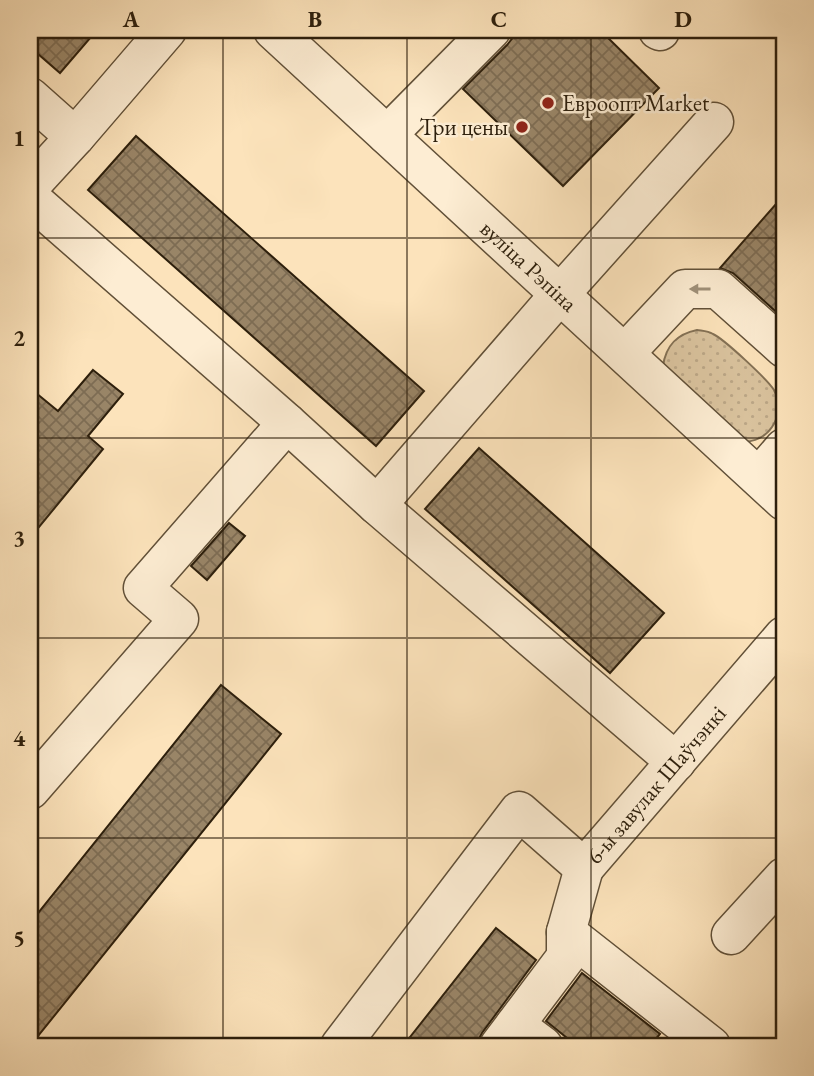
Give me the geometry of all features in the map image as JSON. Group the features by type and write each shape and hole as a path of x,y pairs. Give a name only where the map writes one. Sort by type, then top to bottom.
{"street":[{"path":"30,186 167,30"},
{"name":"вуліца Рэпіна","path":"274,30 771,489"},
{"path":"387,135 491,30"},
{"path":"30,97 75,136"},
{"path":"377,505 560,293 714,122"},
{"path":"30,198 377,505 676,762"},
{"path":"625,353 685,289 718,289 784,348"},
{"path":"30,790 179,619 143,589 287,423"},
{"path":"771,489 784,448"},
{"name":"6-ы завулак Шаўчэнкі","path":"340,1046 519,811 584,868 784,636"},
{"path":"519,1039 566,957 566,932 584,868"},
{"path":"731,935 784,877"},
{"path":"566,932 711,1046"}],"shaded area":[{"path":"697,330 719,337 774,390 778,404 777,418 770,430 760,438 745,442 663,366 670,346 684,334"}],"building":[{"path":"30,30 97,30 60,73 30,47"},
{"path":"519,30 600,30 659,88 563,186 463,89"},
{"path":"136,136 424,391 376,446 88,190"},
{"path":"784,195 784,319 733,273 720,268"},
{"path":"93,370 123,394 88,436 103,449 30,538 30,388 58,411"},
{"path":"479,448 664,613 610,673 425,509"},
{"path":"229,523 245,536 207,580 191,566"},
{"path":"221,685 281,734 30,1046 30,923"},
{"path":"496,928 536,960 479,1039 473,1046 403,1046"},
{"path":"582,973 660,1034 650,1046 577,1046 546,1021"}],"place":[{"name":"Евроопт Market","path":"548,103"},
{"name":"Три цены","path":"522,127"}]}
